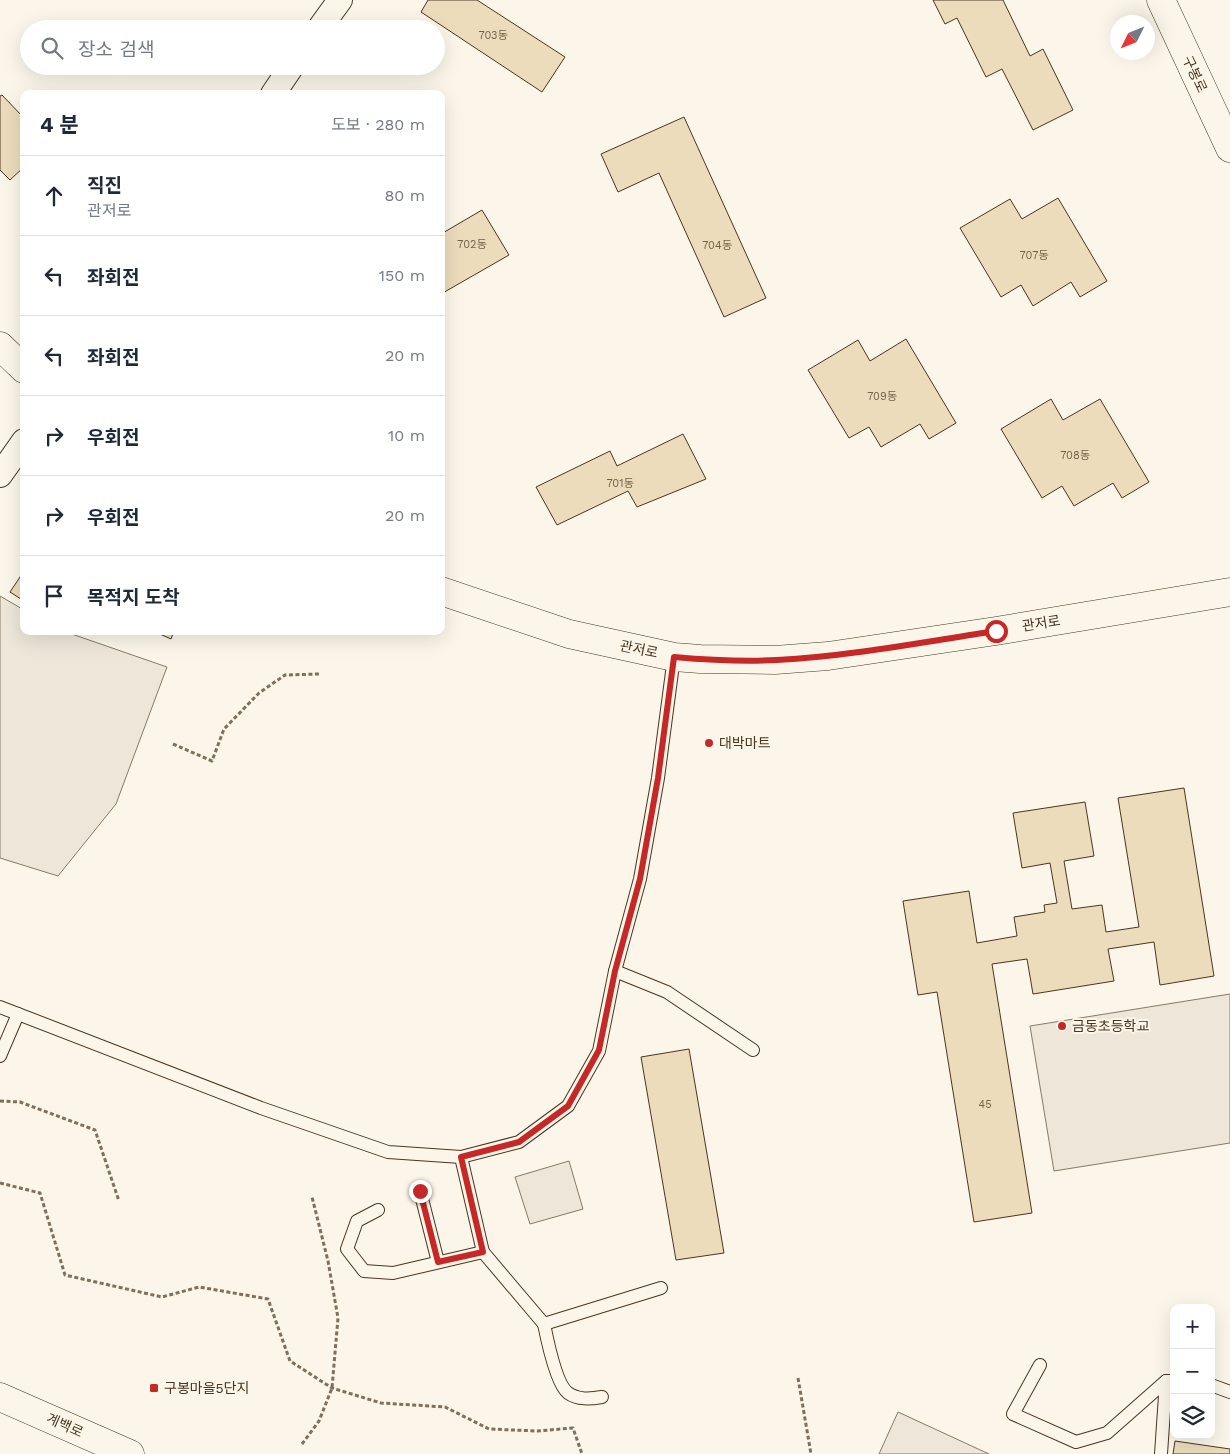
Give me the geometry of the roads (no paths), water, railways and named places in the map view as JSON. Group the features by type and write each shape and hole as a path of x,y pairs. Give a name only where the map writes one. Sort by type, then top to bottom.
{"street":[{"path":"326,20 340,0"},
{"name":"구봉로","path":"1161,0 1230,148"},
{"path":"275,90 286,75"},
{"path":"0,346 20,365"},
{"path":"0,476 20,447"},
{"name":"관저로","path":"445,592 569,634 674,657 775,660 828,656 996,631 1230,592"},
{"name":"계백로","path":"0,1397 130,1454"}],"lane":[{"path":"0,1007 261,1108 388,1152 461,1157 519,1142 568,1106 599,1050 615,971 640,879 658,778 674,657"},
{"path":"615,971 667,992 753,1050"},
{"path":"0,1056 18,1014"},
{"path":"461,1157 483,1252 544,1324 556,1374 567,1392 586,1399 602,1397"},
{"path":"420,1191 438,1262"},
{"path":"378,1210 357,1221 347,1249 364,1271 393,1273 483,1252"},
{"path":"544,1324 661,1288"},
{"path":"1040,1365 1013,1414 1076,1442 1107,1433 1170,1381"},
{"path":"1161,1454 1170,1381"},
{"path":"1215,1386 1230,1392"}],"place":[{"name":"대박마트","path":"709,743"},
{"name":"금동초등학교","path":"1062,1026"},
{"name":"구봉마을5단지","path":"154,1388"}]}
